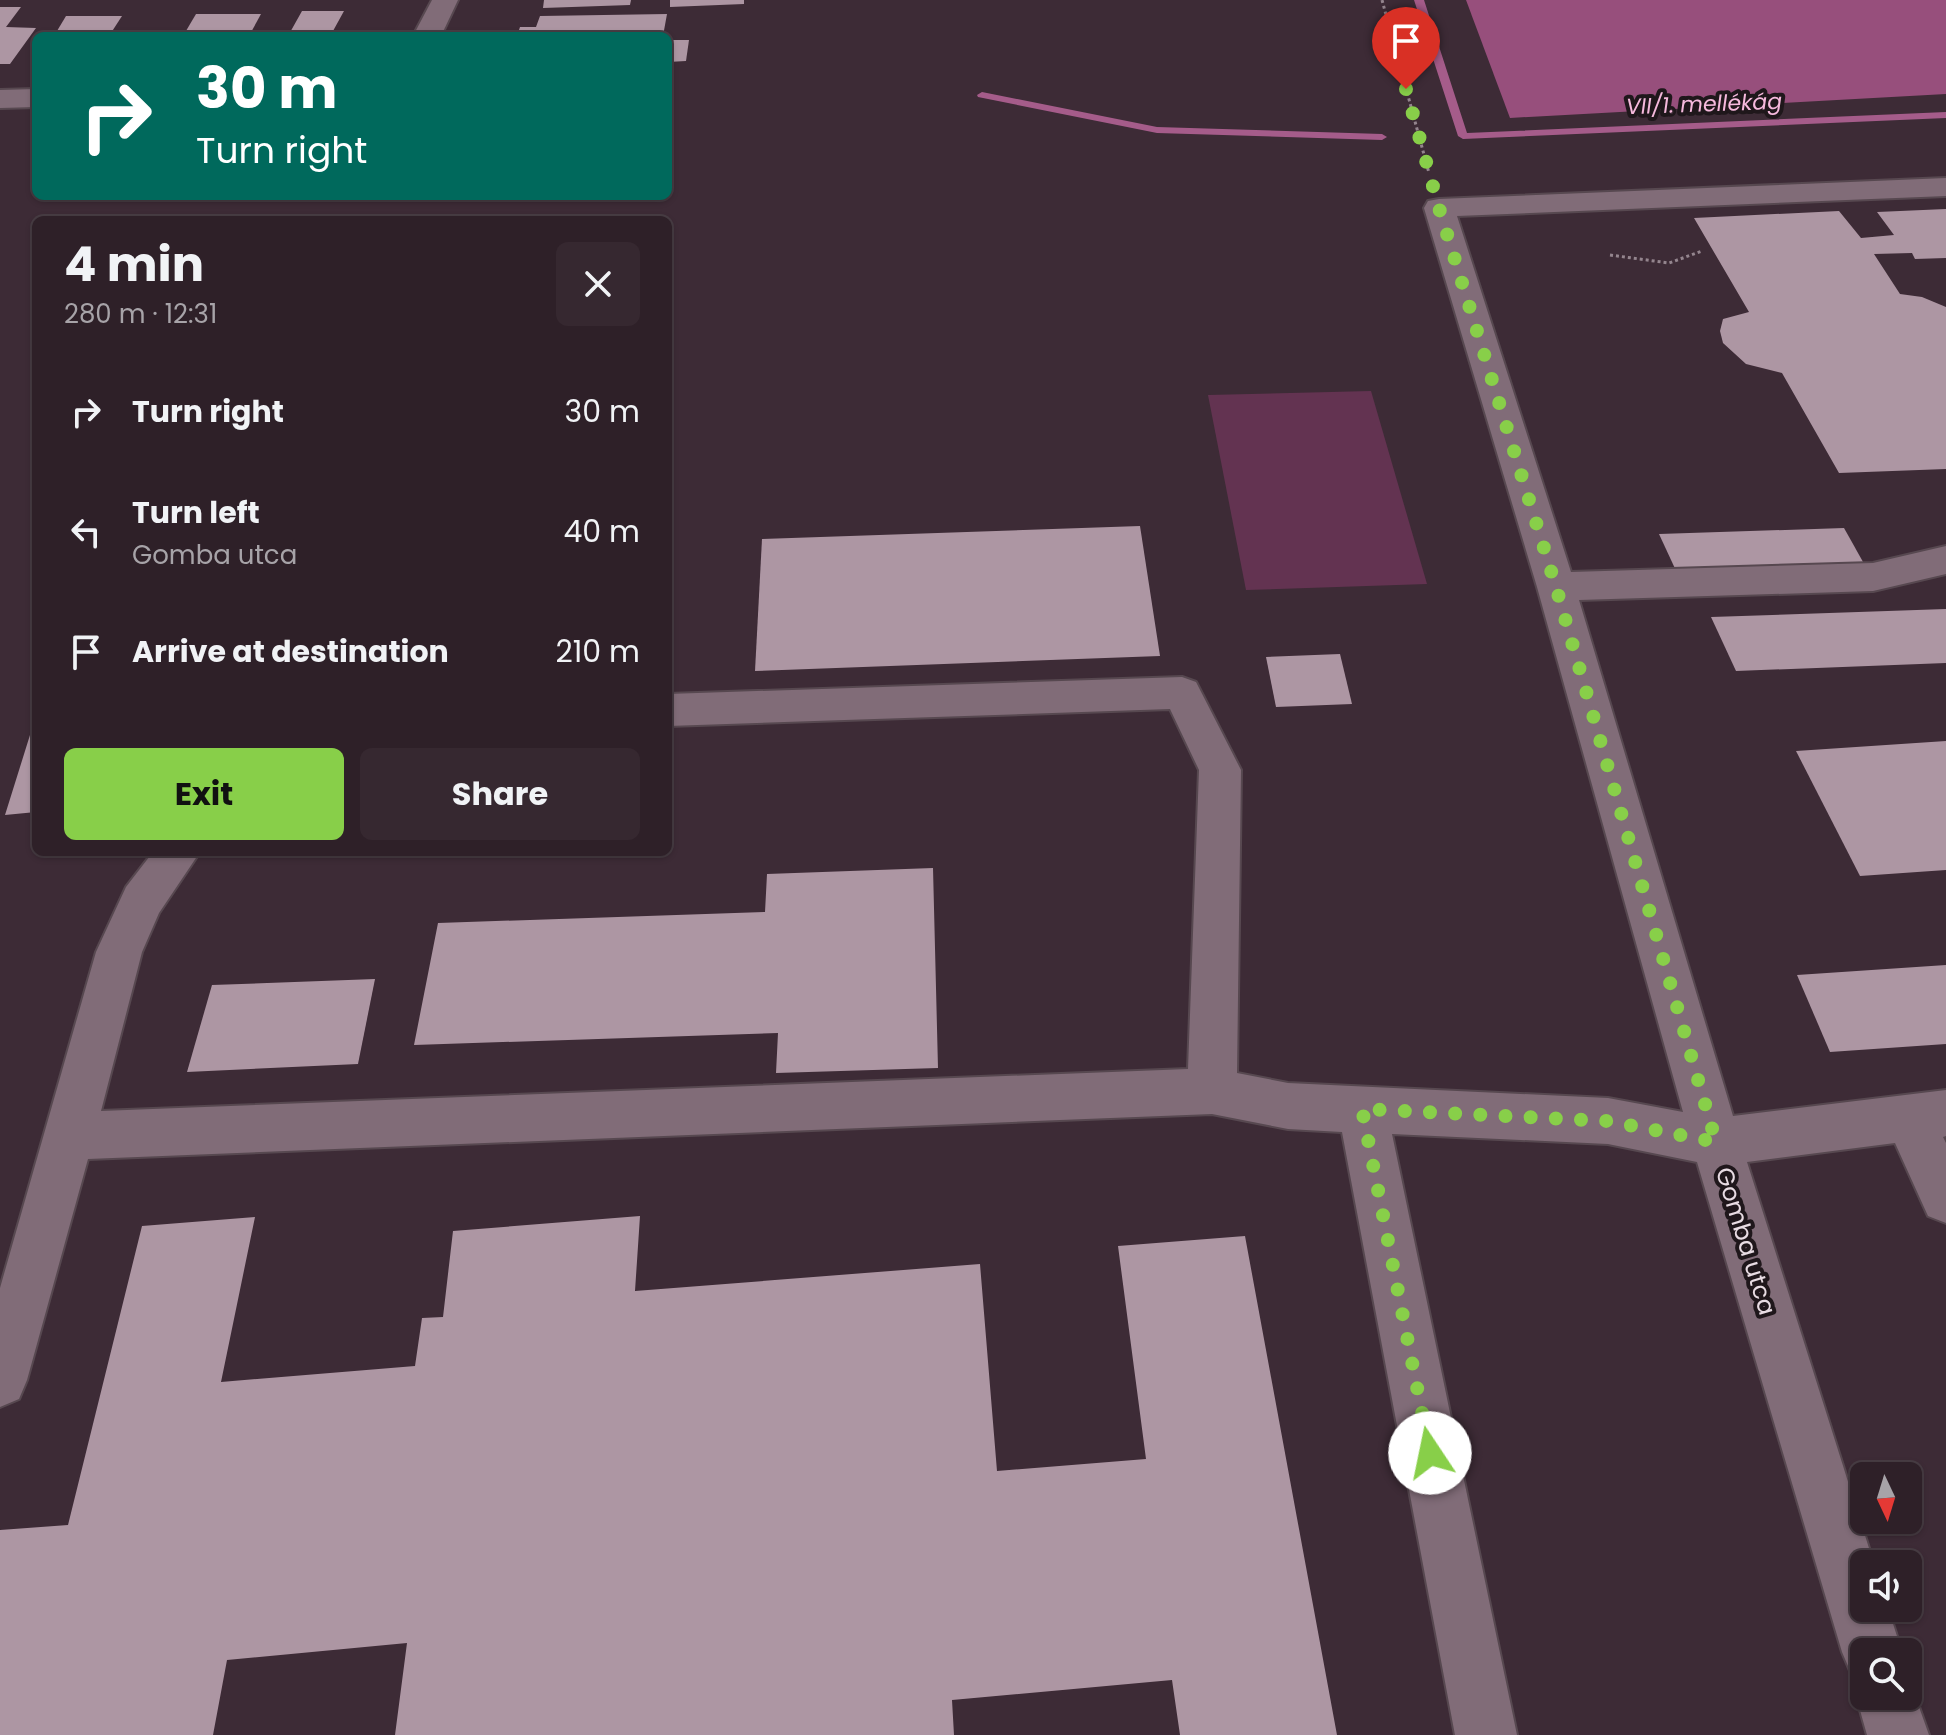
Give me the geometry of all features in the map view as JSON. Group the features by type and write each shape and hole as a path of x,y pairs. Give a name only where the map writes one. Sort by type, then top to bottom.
{"street":[{"path":"429,32 445,0"},
{"path":"0,99 32,98"},
{"path":"1439,208 1946,187"},
{"name":"Gomba utca","path":"1439,208 1556,587 1716,1142 1868,1638"},
{"path":"1556,587 1873,577 1946,560"},
{"path":"672,710 1182,693 1220,770 1212,1091"},
{"path":"0,1380 119,952 142,901 175,856"},
{"path":"70,1136 1212,1091 1288,1106 1608,1121 1716,1142 1927,1115 1946,1198"},
{"path":"1362,1109 1486,1735"},
{"path":"1890,1710 1898,1735"}],"path":[{"path":"1382,0 1439,208"},
{"path":"1610,255 1666,265 1688,261 1702,251"}],"shaded area":[{"path":"1466,0 1946,0 1946,94 1510,118"},
{"path":"1371,391 1427,584 1246,590 1208,395"}],"building":[{"path":"544,0 631,0 630,5 543,8"},
{"path":"670,0 744,0 744,4 670,7"},
{"path":"0,7 21,7 6,27 36,28 10,64 0,64"},
{"path":"302,11 344,11 333,31 350,31 350,32 290,32"},
{"path":"196,14 261,14 251,32 185,32"},
{"path":"667,14 664,32 518,32 520,27 536,27 540,16"},
{"path":"66,16 122,16 112,32 56,32"},
{"path":"672,40 689,40 686,61 672,62"},
{"path":"1946,209 1946,258 1915,259 1912,253 1874,254 1900,294 1922,297 1946,307 1946,469 1839,473 1782,373 1746,364 1723,343 1720,331 1723,319 1749,312 1694,218 1839,211 1861,238 1894,235 1877,212"},
{"path":"1140,526 1160,656 755,671 762,539"},
{"path":"1844,528 1867,569 1678,575 1659,534"},
{"path":"1946,609 1946,663 1736,671 1711,617"},
{"path":"1340,654 1352,704 1276,707 1266,657"},
{"path":"32,729 32,812 5,815"},
{"path":"1946,741 1946,870 1860,876 1796,751"},
{"path":"933,868 938,1068 776,1073 778,1033 414,1045 438,923 765,912 767,874"},
{"path":"1946,965 1946,1044 1830,1052 1797,975"},
{"path":"375,979 358,1064 187,1072 212,985"},
{"path":"640,1216 635,1291 980,1264 997,1471 1146,1459 1118,1246 1245,1236 1337,1735 1180,1735 1172,1680 952,1700 954,1735 395,1735 407,1643 227,1660 213,1735 0,1735 0,1530 68,1525 142,1226 255,1217 221,1382 415,1366 422,1318 443,1317 453,1231"}],"waterway":[{"name":"VII/1. mellékág","path":"1419,0 1463,136 1946,115"},
{"name":"VII/1. mellékág","path":"982,95 1157,130 1382,137"}],"route":[{"path":"1406,89 1439,208 1556,587 1716,1142 1608,1121 1362,1109 1430,1453"}]}
